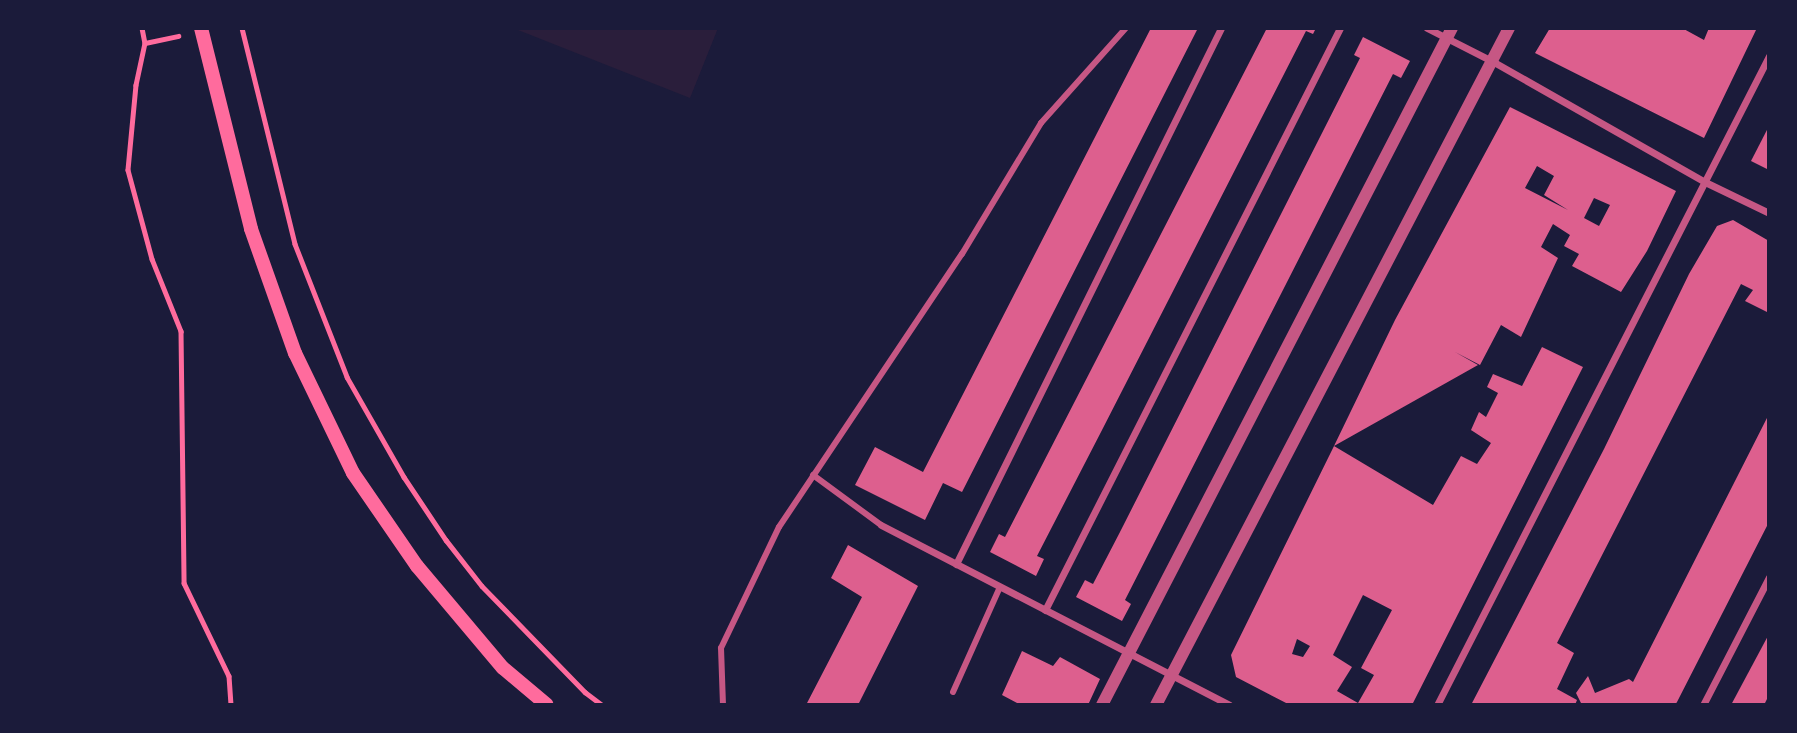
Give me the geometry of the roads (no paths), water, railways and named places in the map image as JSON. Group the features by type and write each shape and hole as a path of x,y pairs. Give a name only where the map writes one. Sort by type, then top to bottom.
{"main road":[{"path":"202,30 251,229 295,353 353,472 417,566 503,668 547,705"}],"street":[{"path":"723,705 721,648 779,527 962,254 1041,123 1126,28"},
{"path":"956,564 1221,28"},
{"path":"1045,610 1339,28"},
{"path":"1427,28 1449,33 1492,61 1705,182 1769,213"},
{"path":"1156,705 1509,28"},
{"path":"1102,705 1449,33"},
{"path":"1437,705 1769,56"},
{"path":"813,475 881,525 1229,705"},
{"path":"1703,705 1769,577"},
{"path":"953,692 1000,587"}]}
